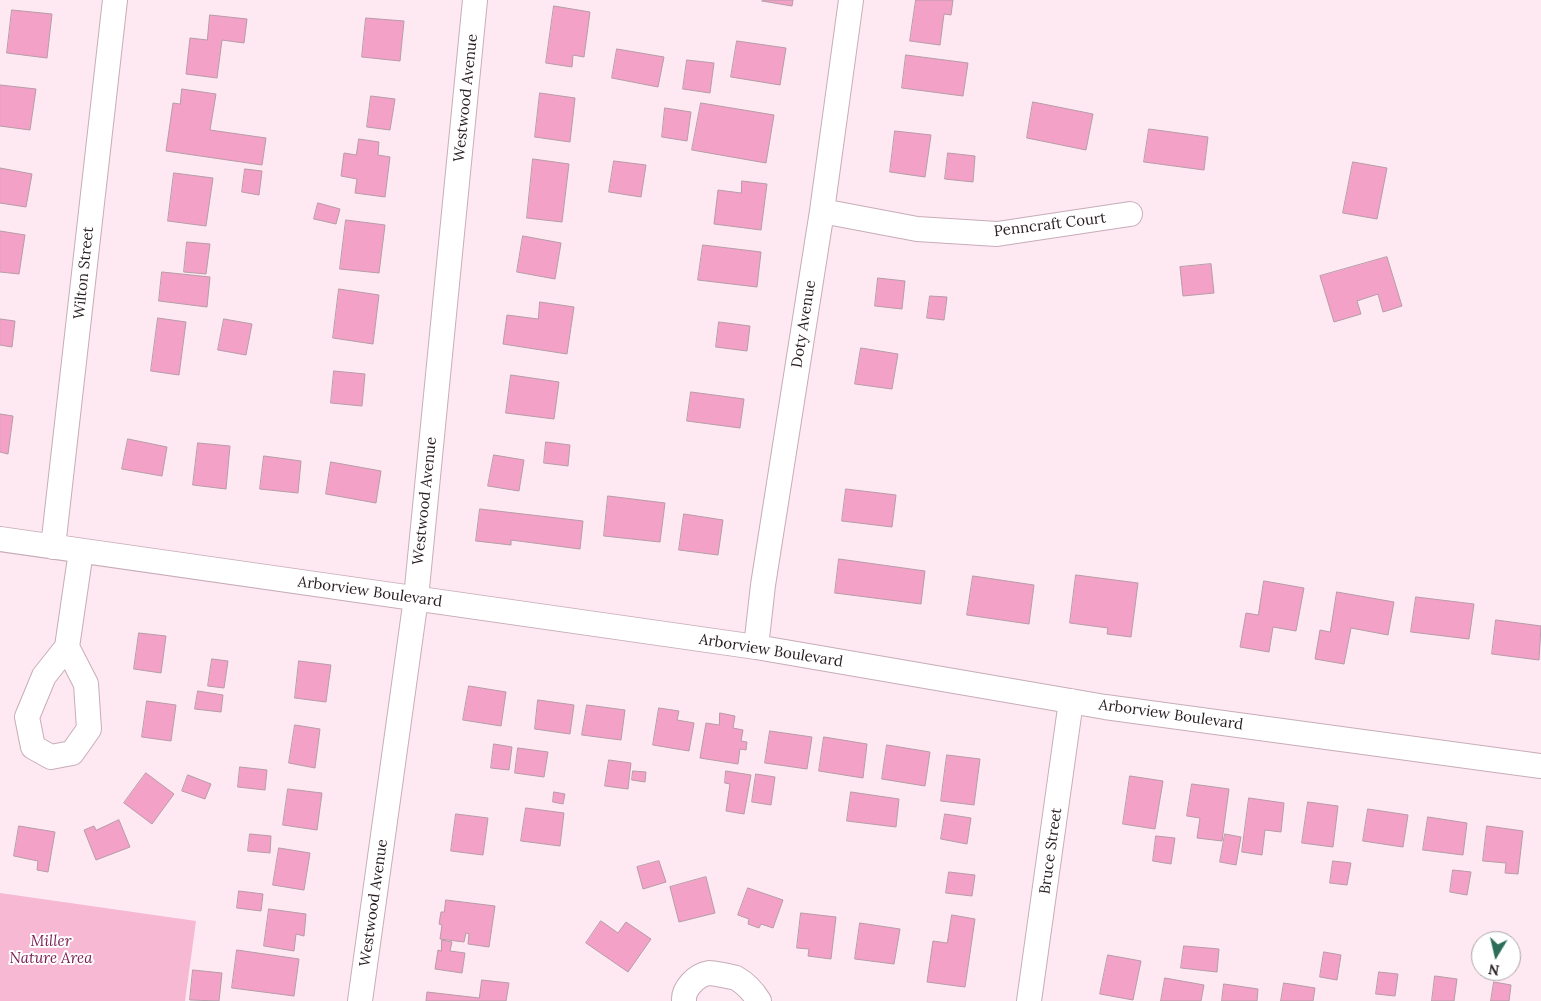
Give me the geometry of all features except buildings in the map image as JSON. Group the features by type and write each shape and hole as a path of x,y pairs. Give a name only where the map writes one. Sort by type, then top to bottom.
{"street":[{"name":"Wilton Street","path":"52,547 115,0"},
{"name":"Westwood Avenue","path":"360,1001 416,598 475,0"},
{"name":"Doty Avenue","path":"756,647 763,585 822,212 851,0"},
{"name":"Penncraft Court","path":"822,212 917,229 997,234 1130,214"},
{"name":"Arborview Boulevard","path":"0,539 756,647 1071,701 1541,766"},
{"path":"67,647 81,551"},
{"name":"Bruce Street","path":"1029,1001 1071,701"},
{"path":"684,1001 684,996 691,982 708,973 736,978 754,993 759,1001"}],"green space":[{"name":"Miller Nature Area","path":"0,893 196,921 185,1001 0,1001"}]}
